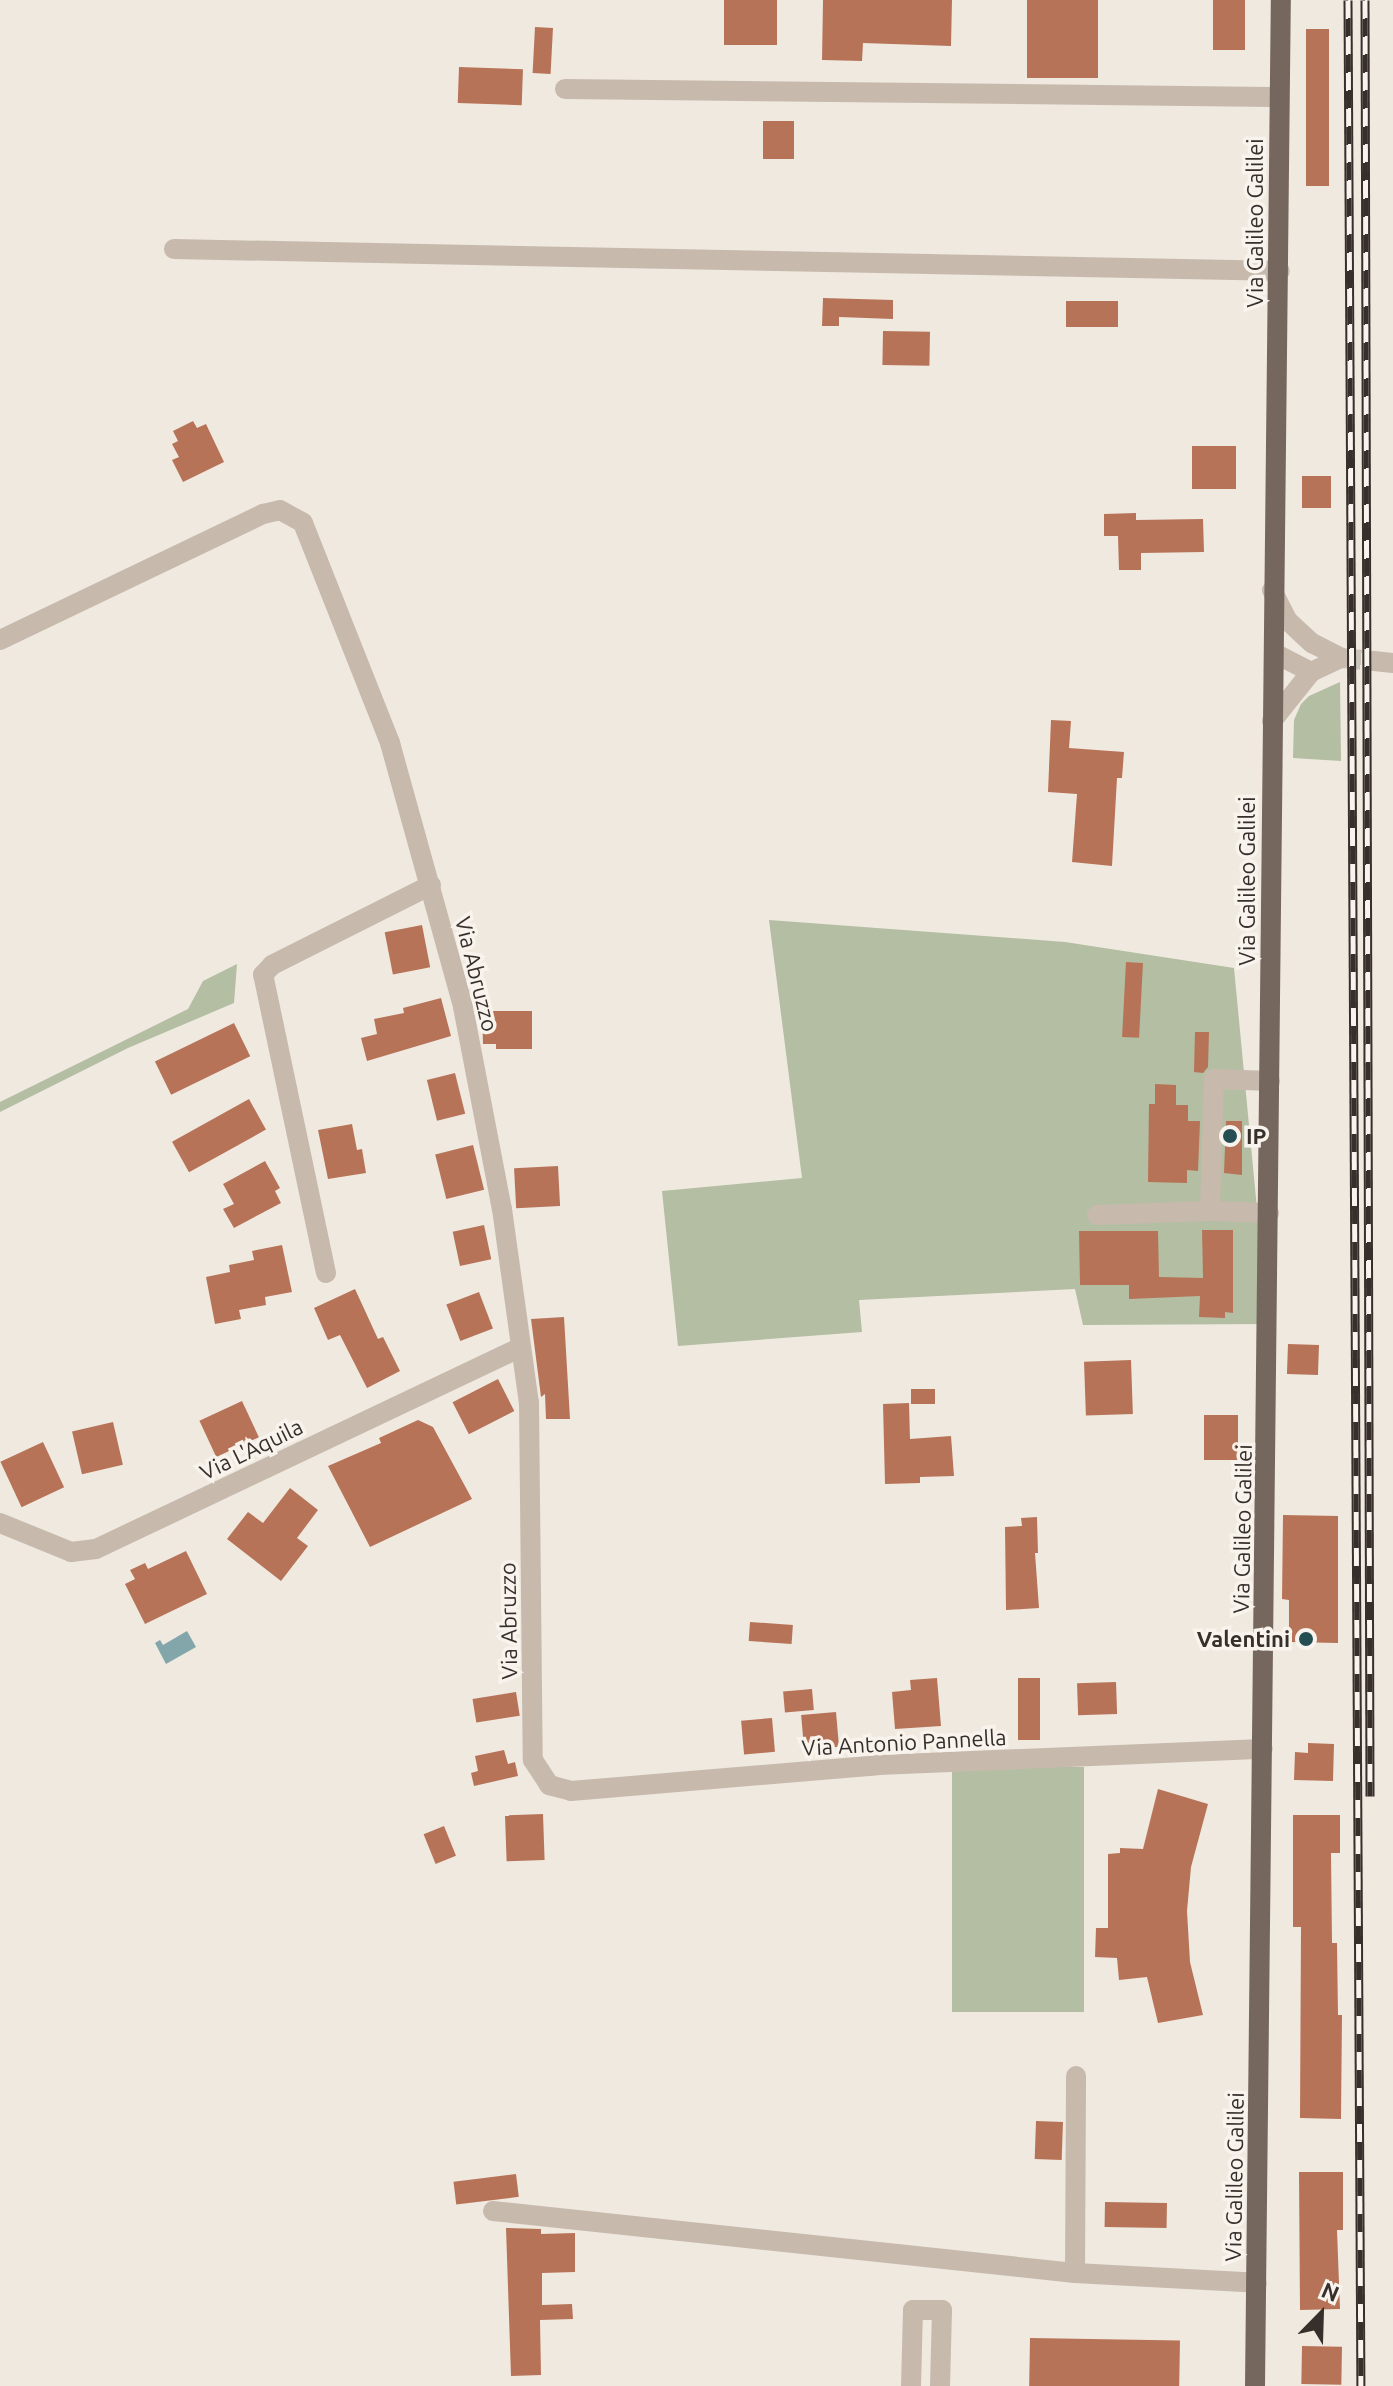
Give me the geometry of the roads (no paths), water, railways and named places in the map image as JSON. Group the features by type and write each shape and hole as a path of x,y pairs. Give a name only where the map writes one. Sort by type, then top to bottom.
{"main road":[{"name":"Via Galileo Galilei","path":"1255,2386 1269,1213 1272,590 1280,271 1281,0"}],"street":[{"path":"565,89 1279,97"},
{"path":"174,249 1280,271"},
{"name":"Via Abruzzo","path":"0,640 263,514 280,510 303,523 390,743 463,1007 502,1209 529,1403 533,1760 549,1785"},
{"path":"1272,590 1287,620 1312,643 1341,658 1311,672 1272,721"},
{"path":"1274,653 1312,643"},
{"path":"1274,653 1311,672"},
{"path":"326,1273 263,975 272,965 431,885"},
{"path":"1210,1211 1214,1079 1270,1081"},
{"path":"1097,1215 1210,1211 1269,1213"},
{"name":"Via L'Aquila","path":"0,1523 71,1552 96,1549 519,1348"},
{"name":"Via Antonio Pannella","path":"549,1785 571,1791 878,1765 1263,1749"},
{"path":"1075,2273 1076,2076"},
{"path":"493,2211 1075,2273 1257,2283"},
{"path":"911,2386 913,2310 942,2310 940,2386"}],"water":[{"path":"187,1631 196,1647 166,1664 155,1643 160,1640 163,1645"}],"tunnel":[{"path":"1341,658 1374,661"}],"railway":[{"path":"1348,0 1361,2386"},
{"path":"1365,0 1370,1796"}],"place":[{"name":"IP","path":"1230,1136"},
{"name":"Valentini","path":"1306,1639"}]}
